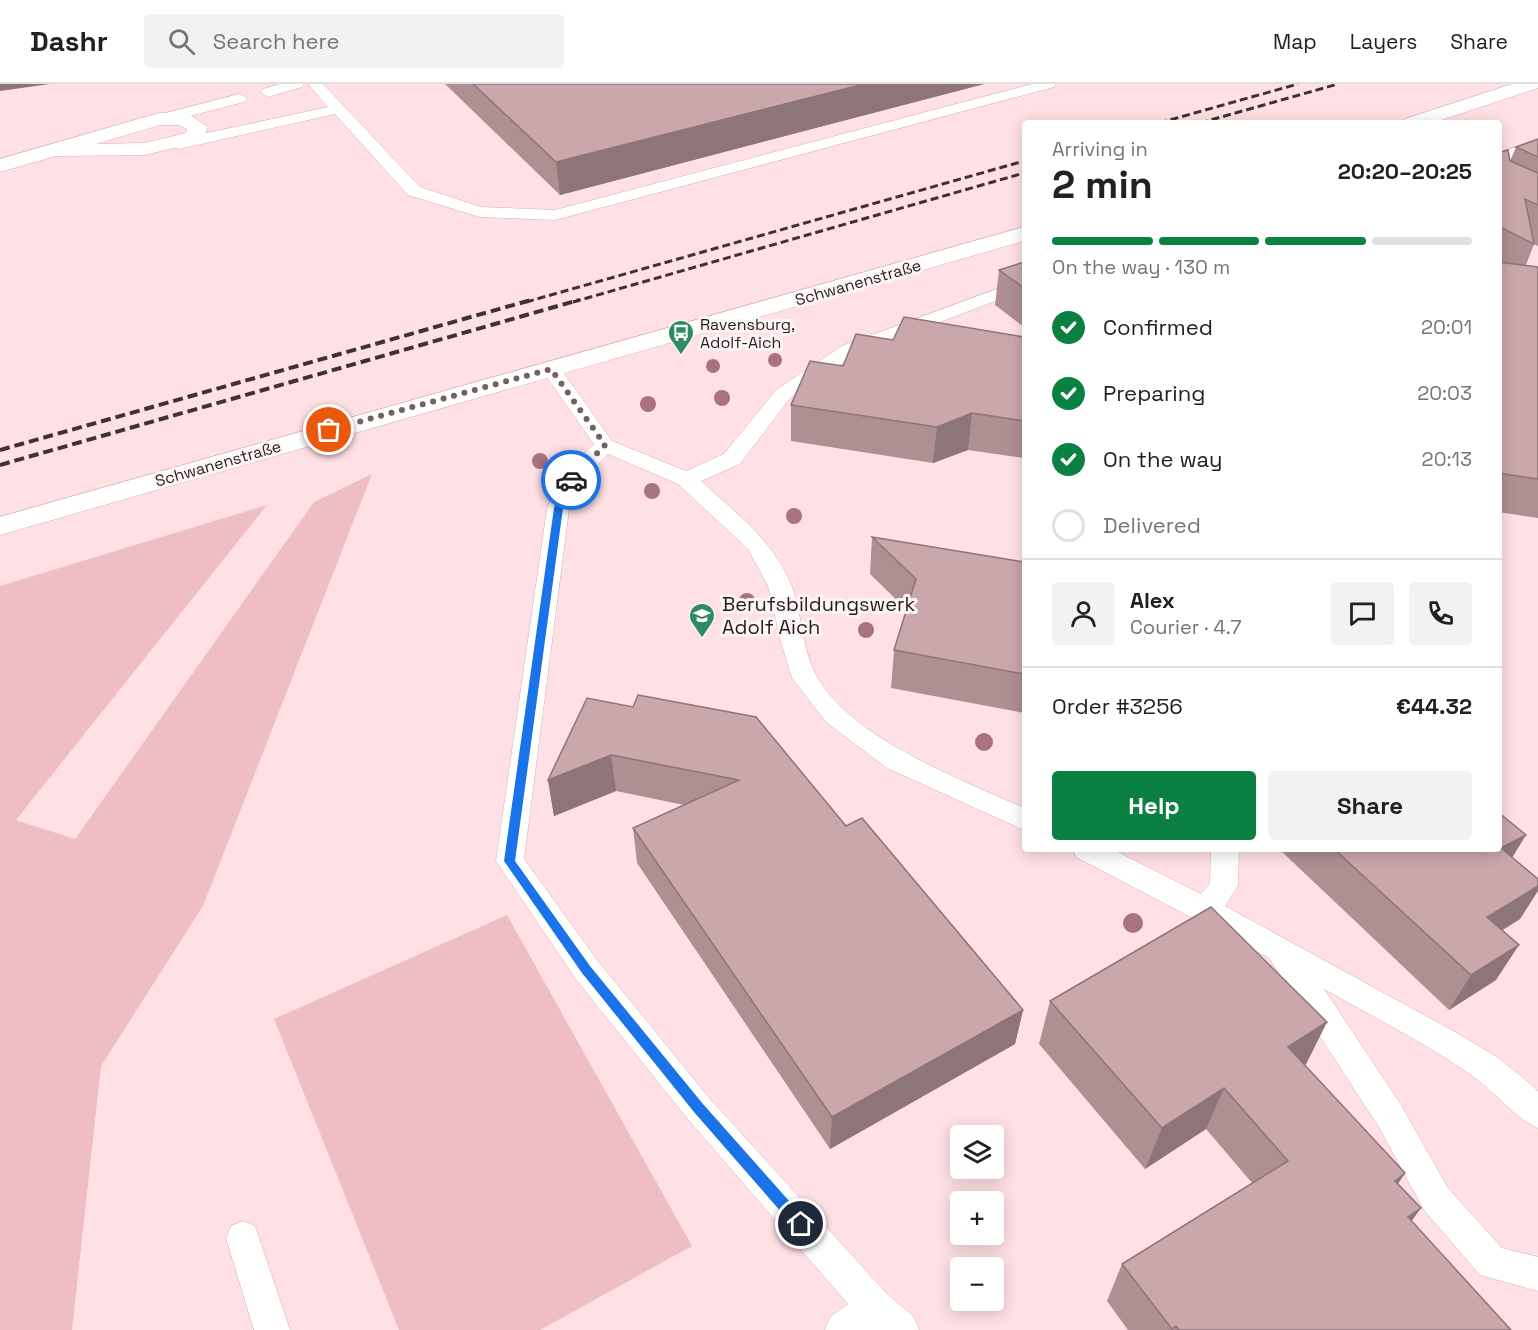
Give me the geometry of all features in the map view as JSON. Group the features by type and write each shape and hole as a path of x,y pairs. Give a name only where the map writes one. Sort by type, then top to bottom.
{"street":[{"path":"1421,120 1531,84"},
{"path":"0,166 159,119 183,119 198,127 195,137 179,144 159,148 57,150"},
{"name":"Schwanenstraße","path":"0,526 351,424 1022,235"}],"lane":[{"path":"268,92 297,84"},
{"path":"315,84 414,191 480,212 555,216 1049,84"},
{"path":"159,119 239,99"},
{"path":"179,144 338,109"},
{"path":"1502,157 1538,144"},
{"path":"686,479 732,459 783,394 849,350 1022,285"},
{"path":"551,369 605,445 686,479 757,545 780,586 793,642 805,678 835,714 896,761 1022,819"},
{"path":"605,445 567,484 558,508 510,861 586,969 691,1099 874,1307 901,1330"},
{"path":"1092,852 1276,945 1465,1054 1520,1093 1538,1113"},
{"path":"1207,909 1224,885 1225,852"},
{"path":"1276,945 1390,1116 1436,1199 1492,1263 1538,1274"},
{"path":"243,1238 272,1330"},
{"path":"843,1330 874,1307"}],"shaded area":[{"path":"372,474 203,906 101,1066 72,1330 0,1330 0,586 267,505 16,820 75,839 314,502"},
{"path":"507,915 692,1246 540,1330 399,1330 274,1019"}],"building":[{"path":"473,84 864,84 556,162"},
{"path":"1538,139 1538,157 1516,147"},
{"path":"1508,150 1510,161 1538,173 1538,205 1525,199 1534,244 1502,228 1502,152"},
{"path":"1502,262 1538,267 1538,479 1502,474"},
{"path":"1022,263 1022,287 999,270"},
{"path":"904,317 1022,337 1022,421 972,413 937,427 791,405 810,361 843,366 856,334 893,340"},
{"path":"872,537 1022,562 1022,674 894,650 916,579"},
{"path":"638,695 756,717 846,826 862,818 1023,1010 832,1117 633,828 739,780 611,755 548,780 587,698 633,707"},
{"path":"1502,815 1526,835 1502,847"},
{"path":"1502,849 1538,879 1538,886 1487,917 1519,945 1471,975 1337,852 1502,852"},
{"path":"1211,907 1327,1022 1288,1047 1405,1173 1395,1181 1421,1208 1408,1217 1511,1330 1179,1330 1176,1326 1172,1329 1122,1264 1288,1161 1224,1088 1162,1128 1050,1001"}],"railway":[{"path":"1170,120 1298,84"},
{"path":"1211,120 1338,84"},
{"path":"526,302 1022,162"},
{"path":"573,302 1022,174"},
{"path":"0,450 531,300"},
{"path":"0,465 579,300"}],"way so far":[{"path":"329,430 551,369 605,445 571,480"}],"place":[{"name":"Ravensburg, Adolf-Aich","path":"681,356"},
{"name":"Berufsbildungswerk Adolf Aich","path":"702,639"}],"route":[{"path":"571,480 567,484 558,508 510,861 586,969 698,1108 801,1224"}]}
